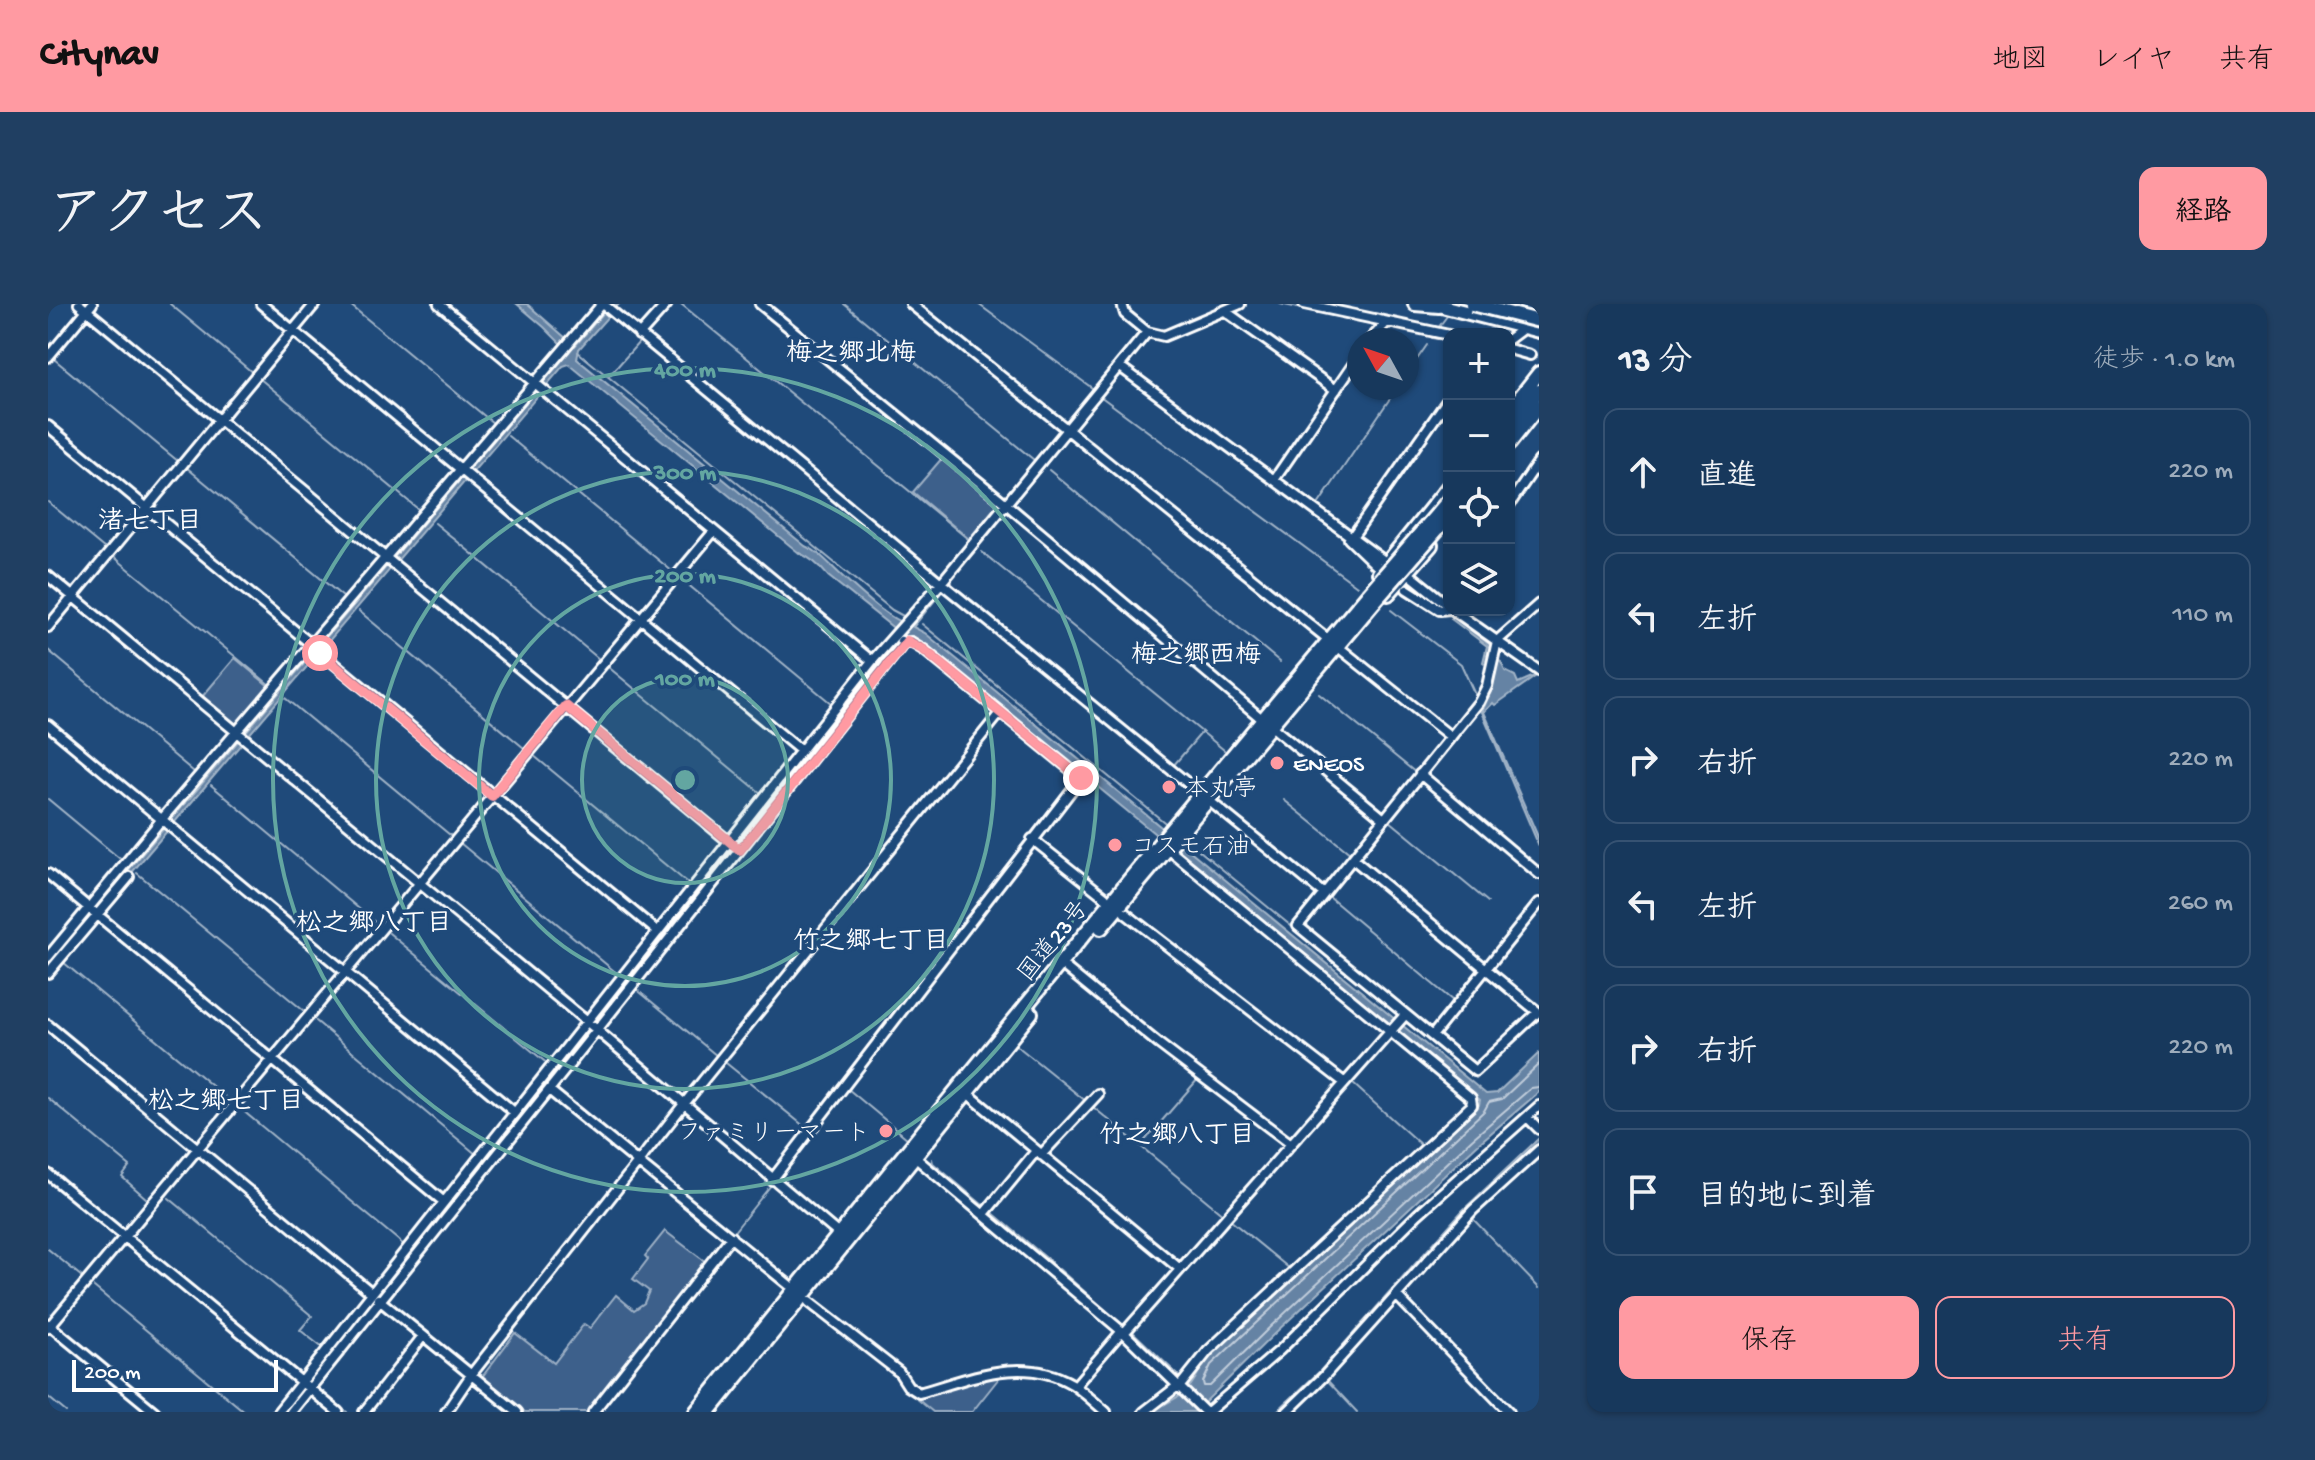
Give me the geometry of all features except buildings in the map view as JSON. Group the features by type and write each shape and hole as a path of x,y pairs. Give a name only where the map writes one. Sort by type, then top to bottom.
{"highway":[{"path":"1415,304 1450,308"},
{"path":"1434,304 1539,331"},
{"path":"1472,304 1539,321"},
{"path":"1496,304 1539,321"},
{"path":"1513,304 1539,311"},
{"path":"1515,403 1539,373"},
{"path":"1515,421 1539,391"},
{"path":"1515,436 1539,406"},
{"path":"1515,446 1539,418"},
{"path":"1333,643 1342,617 1382,564 1443,493"},
{"name":"国道23号","path":"912,1155 967,1093 1177,829 1443,508"},
{"name":"国道23号","path":"1371,598 1443,522"},
{"path":"1333,643 1408,573 1443,531"},
{"name":"国道23号","path":"696,1412 844,1238 1165,845"},
{"name":"国道23号","path":"709,1412 844,1238"}],"street":[{"path":"261,304 801,751"},
{"path":"48,627 315,304"},
{"path":"439,304 872,661"},
{"path":"639,335 667,304"},
{"path":"760,304 1008,505 1384,819"},
{"path":"911,304 1451,737"},
{"path":"1122,304 1125,314 1147,332 1159,336 1171,334 1240,304"},
{"path":"1304,304 1443,334"},
{"path":"48,357 86,306 219,420 740,850"},
{"path":"48,973 93,911 166,823 465,473 538,386 564,349 606,307 1324,894"},
{"path":"1225,311 1336,390"},
{"path":"1381,328 1386,323"},
{"path":"1515,335 1526,327"},
{"path":"278,1412 380,1301 740,850 906,622 943,585 1147,332"},
{"path":"1515,351 1530,355"},
{"path":"1119,366 1348,534 1382,564"},
{"path":"1274,480 1347,374"},
{"path":"1348,534 1448,400"},
{"path":"48,426 658,932"},
{"path":"1515,496 1539,461"},
{"path":"155,1412 49,1326 714,531"},
{"path":"1408,573 1443,599"},
{"path":"48,576 844,1238"},
{"path":"1407,589 1440,610 1443,608"},
{"path":"1353,859 1538,1012 1475,1071 1403,1017 1298,926 1479,702 1487,686 1497,641 1539,604"},
{"path":"1465,616 1539,671"},
{"path":"291,1412 305,1386 372,1294 514,1112 872,661 898,637"},
{"path":"772,1180 1081,778 924,650 898,637"},
{"path":"446,1412 471,1375 684,1104 1000,713"},
{"path":"48,725 514,1112"},
{"path":"1420,774 1539,874"},
{"path":"1032,839 1105,897"},
{"path":"1144,1412 1181,1387 1208,1351 1472,1105 1471,1098 1165,845"},
{"path":"48,874 444,1202"},
{"path":"48,957 129,877"},
{"path":"1432,1036 1539,903"},
{"path":"1125,913 1345,1083"},
{"path":"1067,969 1159,1044 1291,1144"},
{"path":"1075,1386 1403,1017"},
{"path":"48,1026 517,1412"},
{"path":"549,1090 789,1285"},
{"path":"967,1093 1180,1269"},
{"path":"984,1214 1098,1094"},
{"path":"912,1155 1123,1332 1205,1411 1280,1350 1418,1214 1539,1106"},
{"path":"1527,1117 1539,1129"},
{"path":"1287,1412 1324,1376 1473,1210 1539,1150"},
{"path":"48,1174 338,1412"},
{"path":"593,1412 731,1237"},
{"path":"1397,1296 1509,1412"},
{"path":"809,1302 899,1372 908,1386 919,1393 1012,1369 1029,1369 1055,1375 1075,1386 1106,1412"},
{"path":"364,1412 423,1336"}],"shaded area":[{"path":"943,457 997,505 969,539 913,492"},
{"path":"235,658 270,687 239,724 234,724 202,697"},
{"path":"665,1231 707,1263 591,1412 525,1412 482,1377 515,1333 554,1363 584,1324 590,1328 616,1295 634,1310 644,1303 649,1291 633,1279 648,1259 645,1256"},
{"path":"1003,1373 972,1412 933,1412 916,1398"}],"water":[{"path":"517,304 527,304 575,346 611,304 619,304 579,349 577,359 805,546 820,555 873,603 908,625 1101,397 913,627 925,633 1486,1094 1497,1093 1539,1053 1539,1092 1477,1145 1195,1412 1150,1412 1183,1393 1194,1381 1204,1361 1479,1105 1480,1100 928,648 907,636 287,1412 283,1412 901,634 569,364 563,366 48,971 126,873 569,352"},
{"path":"1453,617 1490,645 1486,660 1497,667 1501,662 1505,671 1515,676 1518,683 1539,674 1484,712 1539,839 1539,846 1482,712 1496,671 1483,662 1487,646 1451,619"},
{"path":"1539,1138 1539,1144 1466,1212 1322,1375 1281,1412 1276,1412 1320,1371 1462,1211"}],"waterway":[{"path":"170,304 253,373"},
{"path":"349,304 493,423"},
{"path":"647,334 673,304"},
{"path":"681,304 968,539"},
{"path":"844,304 1034,460"},
{"path":"978,304 1092,388"},
{"path":"1280,304 1376,325"},
{"path":"1438,328 1447,316"},
{"path":"1232,322 1329,391"},
{"path":"1432,338 1443,340"},
{"path":"609,376 640,341"},
{"path":"1419,356 1427,345"},
{"path":"578,352 892,610 905,617"},
{"path":"54,359 179,462"},
{"path":"259,378 418,509"},
{"path":"1100,396 1357,586"},
{"path":"1318,505 1389,400"},
{"path":"1362,533 1443,415"},
{"path":"508,436 673,572"},
{"path":"186,467 343,597"},
{"path":"1049,470 1280,662"},
{"path":"1515,504 1535,476"},
{"path":"48,502 105,549"},
{"path":"435,523 599,659"},
{"path":"982,552 1224,750"},
{"path":"113,556 271,686"},
{"path":"680,578 832,704"},
{"path":"1391,610 1461,664 1476,697"},
{"path":"359,611 524,748"},
{"path":"922,624 1169,826"},
{"path":"48,650 194,772"},
{"path":"607,666 762,794"},
{"path":"1319,694 1416,773"},
{"path":"285,698 450,835"},
{"path":"1428,774 1474,714 1483,710"},
{"path":"1173,766 1202,732"},
{"path":"533,755 691,886"},
{"path":"726,1063 805,1127 1072,780"},
{"path":"1361,858 1420,782"},
{"path":"211,785 376,923"},
{"path":"48,799 119,858"},
{"path":"1284,800 1351,854"},
{"path":"1390,821 1488,902"},
{"path":"1183,837 1399,1015"},
{"path":"460,843 619,975"},
{"path":"1305,927 1354,865"},
{"path":"137,873 304,1011"},
{"path":"1329,897 1453,1001"},
{"path":"389,933 549,1065"},
{"path":"1178,949 1343,1076"},
{"path":"63,962 229,1100"},
{"path":"635,988 717,1056"},
{"path":"1405,1020 1476,1078 1538,1018"},
{"path":"316,1021 477,1155"},
{"path":"1016,1045 1087,1102"},
{"path":"1141,1145 1198,1079"},
{"path":"1351,1082 1422,1146"},
{"path":"848,1089 908,1139"},
{"path":"48,1098 130,1166 122,1177 147,1199"},
{"path":"1093,1107 1224,1215"},
{"path":"242,1110 404,1245"},
{"path":"932,1159 984,1206"},
{"path":"733,1233 771,1185"},
{"path":"169,1198 312,1316 300,1330 324,1349"},
{"path":"993,1213 1051,1262"},
{"path":"1473,1219 1539,1288"},
{"path":"1230,1220 1290,1269"},
{"path":"48,1249 82,1277"},
{"path":"1059,1269 1124,1326"},
{"path":"94,1287 245,1412"},
{"path":"389,1301 468,1367"},
{"path":"1132,1331 1178,1375"},
{"path":"370,1412 397,1378"},
{"path":"1327,1380 1357,1412"},
{"path":"317,1389 347,1412"},
{"path":"48,1397 66,1412"}],"tunnel":[{"path":"1494,328 1501,318"}],"place":[{"name":"ENEOS","path":"1277,763"},
{"name":"本丸亭","path":"1169,787"},
{"name":"コスモ石油","path":"1115,845"},
{"name":"ファミリーマート","path":"886,1131"}],"district":[{"name":"梅之郷北梅","path":"851,351"},
{"name":"渚七丁目","path":"150,519"},
{"name":"梅之郷西梅","path":"1196,653"},
{"name":"松之郷八丁目","path":"374,921"},
{"name":"竹之郷七丁目","path":"871,939"},
{"name":"松之郷七丁目","path":"226,1099"},
{"name":"竹之郷八丁目","path":"1177,1133"}],"route":[{"path":"320,653 492,796 566,706 740,850 907,641 924,650 1081,778"}]}
